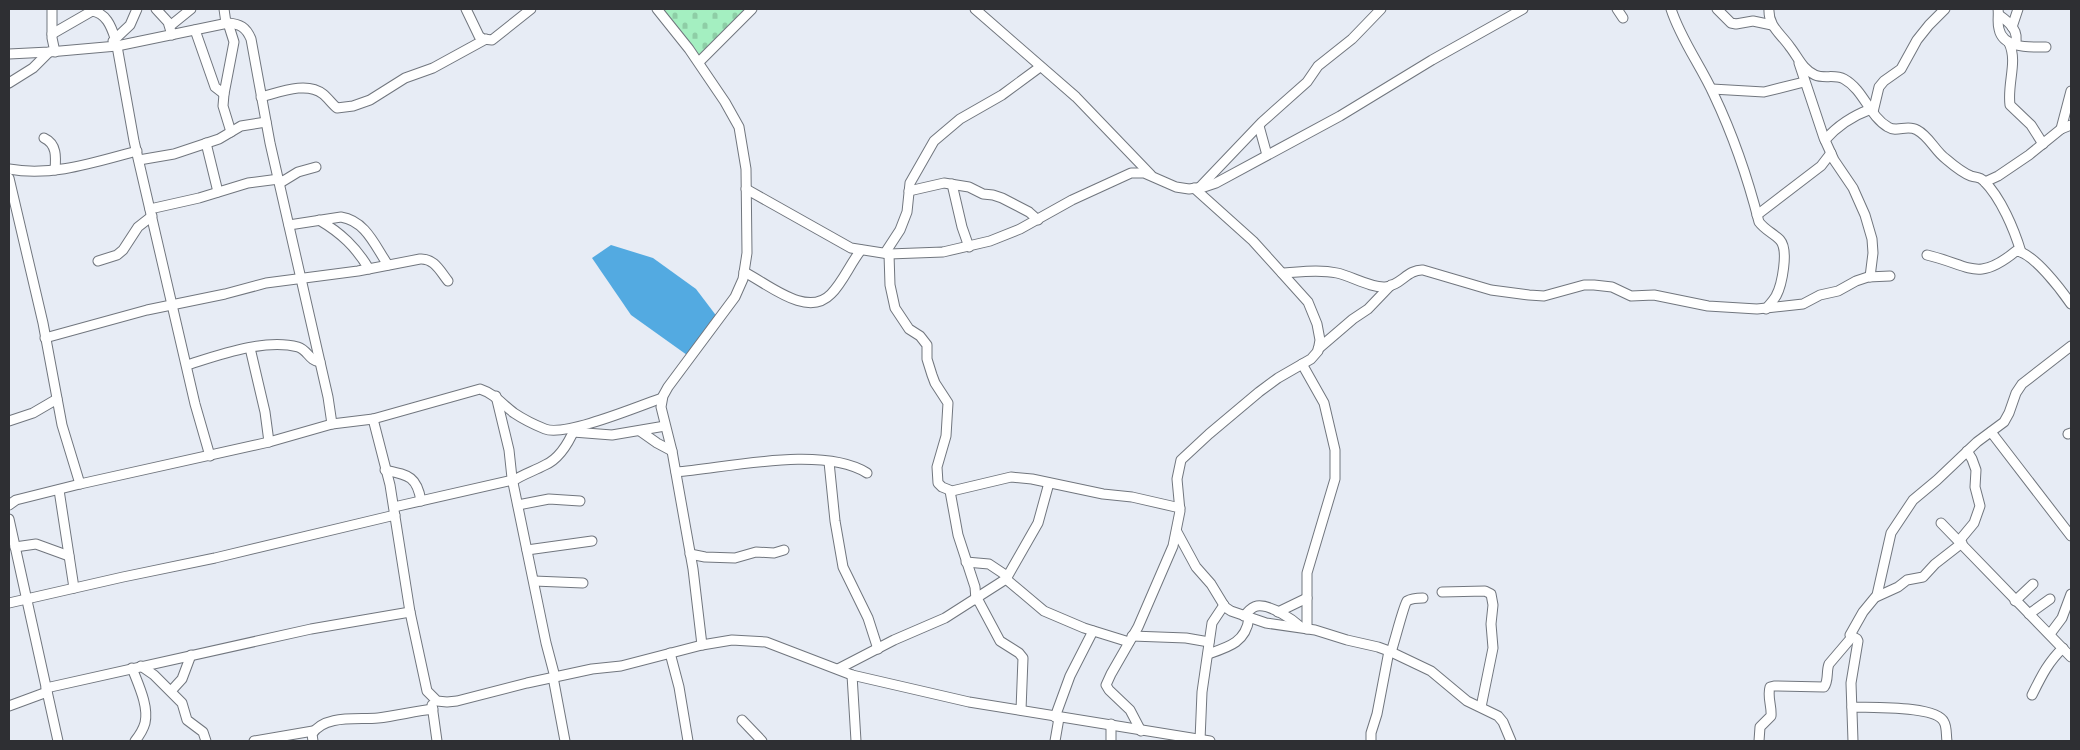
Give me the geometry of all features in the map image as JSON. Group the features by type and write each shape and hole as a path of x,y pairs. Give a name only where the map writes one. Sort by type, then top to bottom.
{"street":[{"path":"9,83 33,68 52,52 52,9"},
{"path":"115,43 130,25 137,9"},
{"path":"156,9 171,30"},
{"path":"171,30 191,9"},
{"path":"224,9 234,42 223,106 231,132"},
{"path":"466,9 476,31 486,40"},
{"path":"262,97 306,87 315,89 324,95 337,108 342,109 370,100 386,92 405,78 433,68 486,40 496,39 531,9"},
{"path":"657,9 699,62 725,102 739,128 746,169 747,252 743,279 735,297 668,387 662,398 661,407 676,472 690,554 702,645"},
{"path":"699,62 752,9"},
{"path":"975,9 1076,97 1152,176"},
{"path":"1196,188 1306,82 1318,66 1352,39 1381,9"},
{"path":"746,189 851,248 887,254 942,252 970,247 1012,232 1038,220 1072,200 1132,173 1144,173 1176,187 1196,188 1216,183 1340,116 1432,60 1523,9"},
{"path":"1617,9 1623,18"},
{"path":"1671,9 1684,40 1712,89 1734,140 1759,222 1779,239 1784,246 1781,285 1776,296 1766,309"},
{"path":"1717,9 1731,23 1753,21 1772,25"},
{"path":"1769,9 1768,16 1772,25 1806,70 1816,76 1844,79 1888,127 1899,130 1910,127 1918,130 1948,160 1971,176 1978,176 1985,182 1995,195 2012,227 2020,252"},
{"path":"1850,118 1863,98 1901,69 1917,40 1946,9"},
{"path":"2012,27 2018,9"},
{"path":"52,34 92,11 107,19 115,43 138,155 195,404 210,456"},
{"path":"1998,12 2012,27 2017,37 2012,44 2014,60 2009,81 2010,105 2031,125 2043,144"},
{"path":"1998,12 1998,28 2001,34 2012,44 2046,47"},
{"path":"9,54 52,52 115,43 171,30 195,30 227,23 242,26 247,31 251,39 266,122 328,397 332,424"},
{"path":"195,30 215,86 224,94"},
{"path":"1797,58 1825,140 1853,188 1865,215 1872,240 1873,253 1870,277"},
{"path":"1040,67 1016,85 960,119 934,141 913,176 908,191 907,212 887,254 890,285 895,308 909,329 920,336 927,345 927,359 935,383 948,403 946,436 937,467 938,482 942,487 950,491 1012,477 1103,494 1132,497 1180,508"},
{"path":"1712,89 1764,92 1804,82"},
{"path":"1872,111 1880,86"},
{"path":"2061,130 2071,90"},
{"path":"1825,140 1839,125 1850,118 1872,111"},
{"path":"9,169 37,172 138,155 174,154 206,143 241,126 266,122"},
{"path":"1985,182 2006,171 2061,130 2071,125"},
{"path":"1259,126 1266,155"},
{"path":"44,138 54,146 55,170"},
{"path":"206,143 218,192"},
{"path":"1757,215 1821,166 1831,153"},
{"path":"98,260 123,250 138,227 151,213 248,183 279,181 316,166"},
{"path":"9,178 45,338 62,425 80,484"},
{"path":"908,191 944,182 969,187 983,194 1002,198 1029,212 1038,220"},
{"path":"952,184 962,227 970,247"},
{"path":"1196,188 1253,241 1308,302 1317,324 1320,340 1318,350"},
{"path":"289,225 341,217 358,222 388,266"},
{"path":"319,220 339,232 350,242 369,269"},
{"path":"744,272 793,300 802,303 819,301 829,296 837,287 861,250"},
{"path":"1928,254 1969,268 1982,270 1991,268 2016,251 2020,252 2034,262 2071,304"},
{"path":"45,338 147,310 266,283 302,280 420,259 429,259 448,281"},
{"path":"1141,731 1130,710 1106,685 1138,627 1171,552 1177,532 1180,508 1177,480 1181,460 1258,392 1311,359 1318,350 1353,319 1368,309 1391,285 1418,269 1491,290 1529,295 1544,296 1584,285 1594,285 1612,287 1631,296 1654,295 1708,306 1766,309 1804,304 1820,295 1838,292 1856,281 1870,277 1890,276"},
{"path":"1282,272 1322,271 1338,273 1379,286 1391,285"},
{"path":"187,365 250,348 278,344 302,348 312,360 320,362"},
{"path":"1759,741 1760,726 1771,716 1772,704 1768,692 1770,687 1824,687 1826,684 1829,664 1852,637 1851,631 1856,622 1876,597 1891,533 1913,500 1967,451 2004,422 2016,393 2022,384 2071,346"},
{"path":"250,348 265,412 269,442"},
{"path":"1302,364 1324,402 1335,450 1335,479 1308,565 1305,629"},
{"path":"9,505 16,500 269,442 332,424 373,419 480,389 496,396 514,413 547,430 574,430 612,435 665,426"},
{"path":"496,396 509,450 513,480 554,677 565,741"},
{"path":"9,603 224,556 394,511 421,501 513,480 546,465 555,458 574,430 662,398"},
{"path":"9,421 32,413 57,399"},
{"path":"373,419 394,511 410,612 427,691 437,701 457,701 554,677 621,666 702,645 732,640 766,642 852,675 969,702 1057,718 1111,724 1141,731 1210,741"},
{"path":"640,431 672,451"},
{"path":"1991,432 2071,536"},
{"path":"1876,597 1898,587 1907,580 1923,577 1960,542 1974,522 1980,506 1975,487 1976,470 1967,451"},
{"path":"676,472 763,461 797,459 852,466 867,473"},
{"path":"829,462 843,567 868,618 878,649"},
{"path":"385,470 413,479 417,483 421,501"},
{"path":"838,669 945,618 1007,577 1038,523 1049,483"},
{"path":"59,490 74,588"},
{"path":"950,491 958,535 975,587 976,599 1000,642 1019,653 1022,658 1021,710"},
{"path":"518,505 549,499 580,501"},
{"path":"9,519 58,741"},
{"path":"1941,523 2071,657"},
{"path":"1177,532 1196,566 1211,584 1224,605 1246,617 1378,647 1431,671 1467,701 1498,716 1503,722 1511,741"},
{"path":"528,550 592,541"},
{"path":"15,547 36,544 69,556"},
{"path":"690,554 727,558 756,552 774,553 784,550"},
{"path":"966,562 988,564 1007,577 1044,611 1092,631 1131,639 1186,638 1209,642"},
{"path":"534,580 583,583"},
{"path":"2015,601 2033,584"},
{"path":"1442,592 1467,593 1481,591 1490,594 1493,599 1491,624 1493,648 1481,707"},
{"path":"2050,634 2062,618 2071,594"},
{"path":"1278,612 1307,598"},
{"path":"1371,741 1371,733 1377,714 1390,652 1400,626 1404,605 1411,599 1423,598"},
{"path":"2030,614 2050,599"},
{"path":"1200,740 1202,692 1212,622 1224,605"},
{"path":"1208,654 1243,637 1246,632 1246,617 1255,606 1261,606 1278,612 1305,629"},
{"path":"9,706 46,690 136,667 311,629 410,612"},
{"path":"1055,741 1057,718 1070,676 1092,631"},
{"path":"1852,637 1857,639 1858,642 1851,683 1853,741"},
{"path":"2032,695 2045,668 2063,648"},
{"path":"670,653 688,741"},
{"path":"171,691 182,679 191,655"},
{"path":"136,667 171,691 182,703 188,720 203,732 206,741"},
{"path":"135,741 146,722 145,708 136,667"},
{"path":"852,675 856,741"},
{"path":"431,697 437,741"},
{"path":"1852,707 1916,710 1939,716 1944,721 1947,741"},
{"path":"313,741 312,734 316,728 325,724 340,720 380,718 433,708"},
{"path":"742,720 762,741"},
{"path":"1111,724 1111,741"},
{"path":"254,741 314,731"}],"green space":[{"path":"652,9 748,9 696,60"}],"water":[{"path":"611,245 653,258 696,289 718,318 687,355 631,315 592,258"}]}
